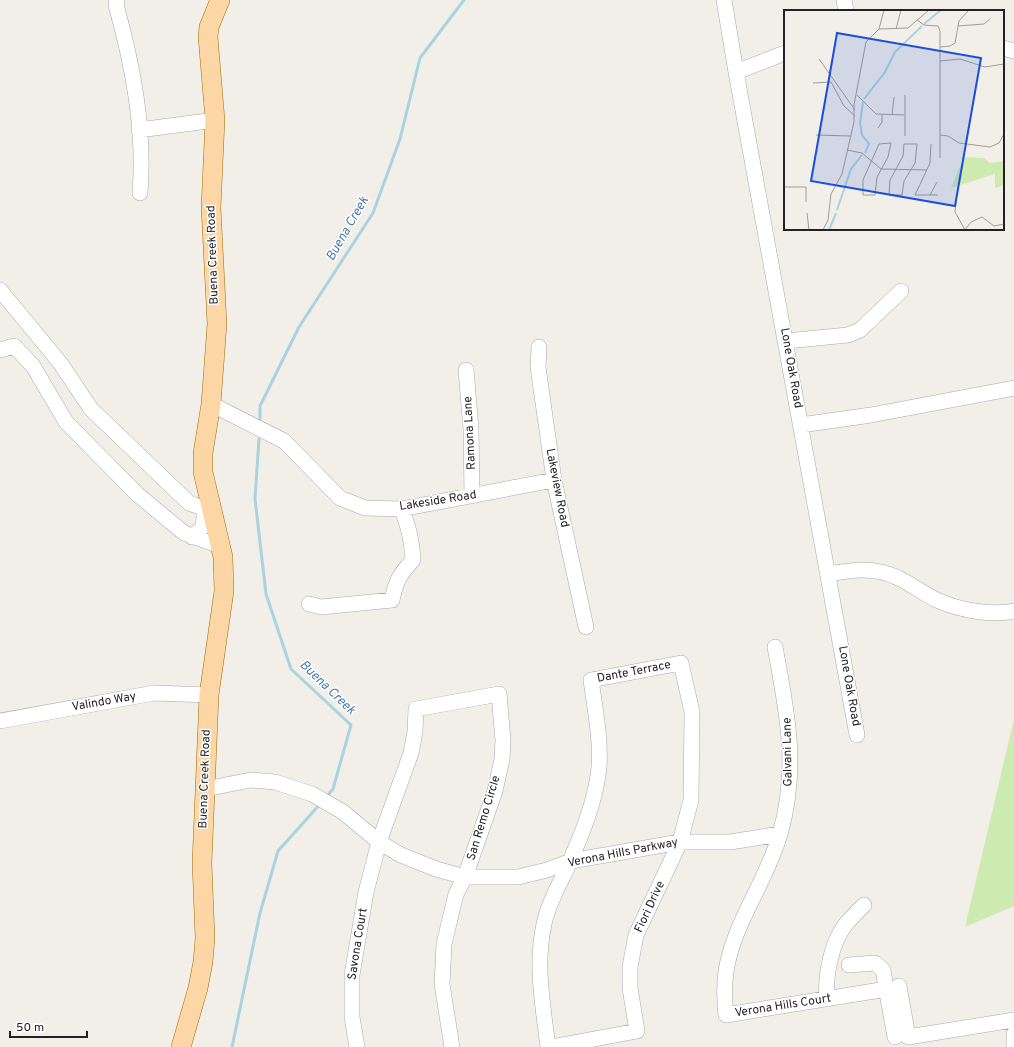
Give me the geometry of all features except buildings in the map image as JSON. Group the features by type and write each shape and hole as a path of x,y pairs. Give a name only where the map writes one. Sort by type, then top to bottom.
{"main road":[{"name":"Buena Creek Road","path":"181,1047 197,993 203,962 205,938 202,863 209,695 224,591 223,557 208,510 203,466 211,404 217,324 211,208 215,120 208,37 209,27 220,0"}],"street":[{"path":"117,0 116,5 128,48 136,93 142,162 140,193"},
{"name":"Lone Oak Road","path":"724,0 857,735"},
{"path":"844,0 846,10"},
{"path":"1004,48 1014,51"},
{"path":"736,72 784,53"},
{"path":"139,130 215,120"},
{"path":"0,290 61,364 91,409 189,503 208,510 203,527 192,537"},
{"path":"786,341 848,335 860,330 901,291"},
{"path":"0,350 14,346 29,361 66,422 137,494 184,533 220,546"},
{"name":"Lakeview Road","path":"539,347 538,367 554,480 586,627"},
{"name":"Ramona Lane","path":"466,370 471,429 472,496"},
{"path":"801,425 871,415 1014,388"},
{"name":"Lakeside Road","path":"211,404 284,441 340,498 365,508 401,509 554,480"},
{"path":"309,604 321,607 392,600 398,578 413,560 407,520 401,509"},
{"path":"829,574 858,570 881,572 902,580 938,601 970,610 1014,611"},
{"name":"Galvani Lane","path":"775,647 789,728 790,783 780,834"},
{"name":"Dante Terrace","path":"571,861 588,820 599,768 598,730 591,680 681,663 692,712 691,800 680,842"},
{"name":"Valindo Way","path":"0,721 154,693 209,695"},
{"name":"San Remo Circle","path":"379,842 411,753 415,732 416,709 499,694 503,740 502,759 495,791 465,877"},
{"name":"Verona Hills Parkway","path":"205,789 251,780 275,782 323,800 343,812 379,842 408,858 436,869 465,877 518,877 547,870 571,861 680,842 730,842 780,834"},
{"name":"Verona Hills Court","path":"780,834 768,866 740,927 728,958 725,999 726,1015 893,988"},
{"name":"Savona Court","path":"357,1047 352,1017 352,975 366,892 379,842"},
{"name":"Fiori Drive","path":"551,1047 637,1031 630,988 630,967 636,935 680,842"},
{"path":"548,1047 540,989 540,947 544,922 552,898 571,861"},
{"path":"452,1047 442,984 444,944 456,894 465,877"},
{"path":"827,999 826,987 834,947 844,926 864,904"},
{"path":"849,965 875,963 883,970 893,988 908,1037 1014,1020"},
{"path":"893,988 895,1037"},
{"path":"1014,1034 1014,1047"}],"green space":[{"path":"1014,719 1014,906 965,927"}],"waterway":[{"name":"Buena Creek","path":"260,422 260,406 299,327 373,213 400,139 420,58 464,0"},
{"name":"Buena Creek","path":"259,439 255,499 266,594 291,669 351,725 333,789 326,797"},
{"name":"Buena Creek","path":"232,1047 260,913 278,851 321,803"}]}
